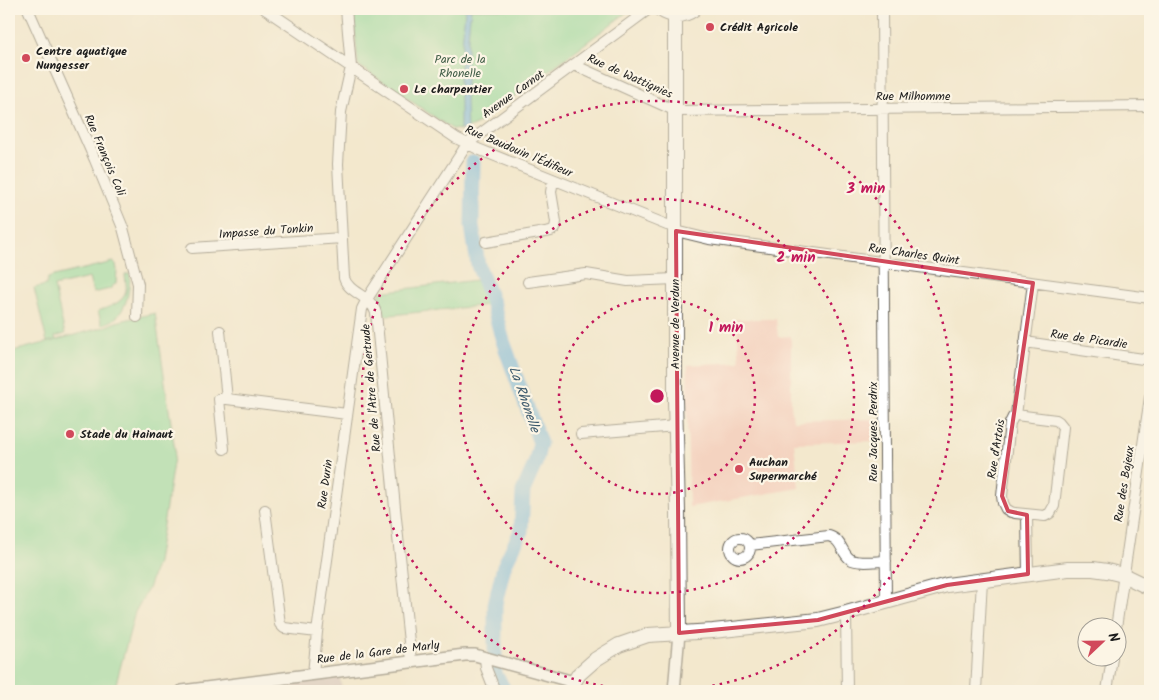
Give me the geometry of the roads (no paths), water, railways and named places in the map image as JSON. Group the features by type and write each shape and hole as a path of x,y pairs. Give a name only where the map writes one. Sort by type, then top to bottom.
{"main road":[{"path":"660,9 676,15 684,14 694,9"},
{"name":"Avenue de Verdun","path":"676,15 675,279 679,633"},
{"path":"573,687 580,674 590,663 619,645 648,635 825,619 960,582 1068,569 1099,569 1123,575 1150,588"}],"street":[{"name":"Rue François Coli","path":"28,9 123,228 138,284 138,317"},
{"name":"Rue Baudouin l'Édifieur","path":"265,9 450,135 553,180 676,229"},
{"path":"346,9 351,67 340,117 338,170 344,281 367,299"},
{"name":"Avenue Carnot","path":"367,299 468,144 649,9"},
{"name":"Rue Jacques Perdrix","path":"882,9 886,601"},
{"name":"Rue de Wattignies","path":"574,65 676,111"},
{"name":"Rue Milhomme","path":"676,111 1150,106"},
{"path":"486,242 551,231 555,228 556,222 551,192 553,180"},
{"name":"Rue Charles Quint","path":"676,229 709,239 1150,298"},
{"name":"Impasse du Tonkin","path":"192,248 342,238"},
{"path":"528,282 586,274 628,281 675,279"},
{"name":"Rue d'Artois","path":"1028,514 1011,512 1004,507 1003,500 1010,423 1016,414 1033,283"},
{"name":"Rue Durin","path":"313,674 317,632 361,314 367,299"},
{"name":"Rue de l'Atre de Gertrude","path":"367,299 373,305 376,316 411,661"},
{"path":"220,331 227,399"},
{"name":"Rue de Picardie","path":"1025,342 1150,360"},
{"name":"Rue des Bajeux","path":"1117,618 1148,420 1150,396"},
{"path":"224,449 219,399 347,414"},
{"path":"1016,414 1056,420 1061,423 1063,429 1054,509 1045,516 1028,514 1028,574"},
{"path":"581,434 676,426"},
{"path":"265,510 280,624 284,628 317,632"},
{"path":"750,545 829,536 836,539 848,557 854,560 860,562 886,561"},
{"path":"976,691 982,580"},
{"path":"846,613 847,691"},
{"path":"674,691 679,633"},
{"name":"Rue de la Gare de Marly","path":"182,691 465,655 487,658 573,687"},
{"path":"487,658 486,668 495,691"},
{"path":"1107,691 1110,668"}],"water":[{"path":"465,9 471,9 466,69 467,129 460,130 459,80"}],"waterway":[{"name":"La Rhonelle","path":"473,162 472,226 478,265 540,443 535,464 523,491 521,531 504,566 495,604 495,674 505,691"}],"place":[{"name":"Crédit Agricole","path":"710,27"},
{"name":"Centre aquatique Nungesser","path":"26,58"},
{"name":"Le charpentier","path":"404,89"},
{"name":"Stade du Hainaut","path":"70,434"},
{"name":"Auchan Supermarché","path":"739,469"}],"park label":[{"name":"Parc de la Rhonelle","path":"460,66"}]}
